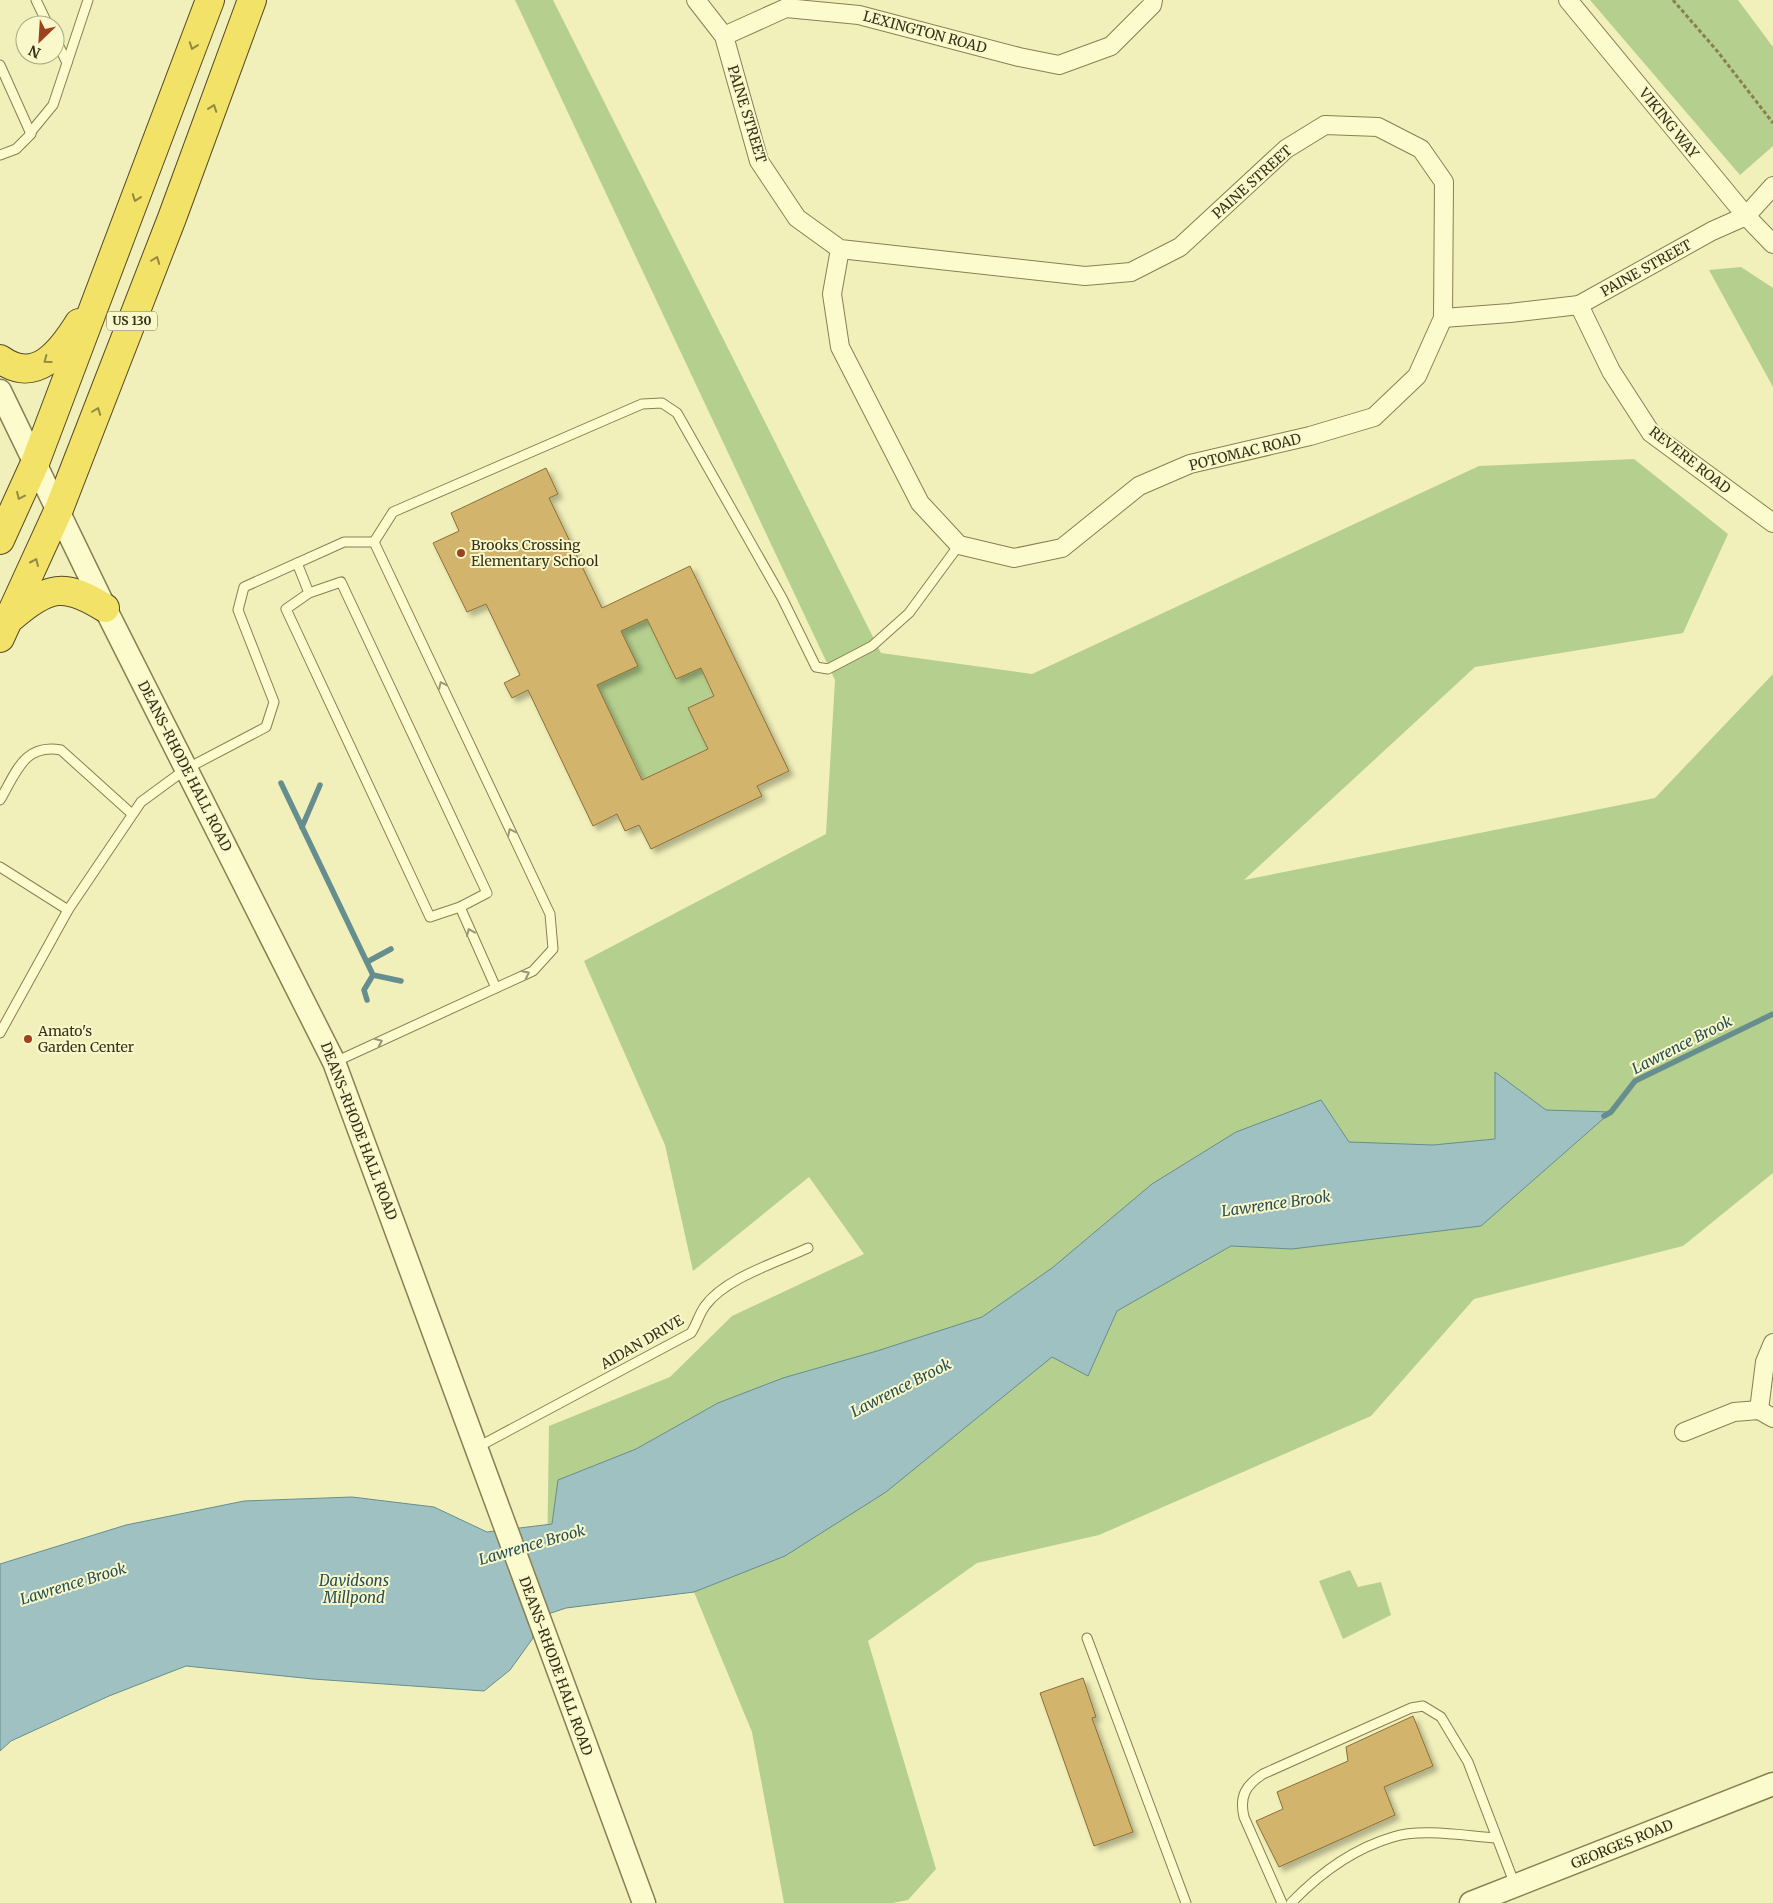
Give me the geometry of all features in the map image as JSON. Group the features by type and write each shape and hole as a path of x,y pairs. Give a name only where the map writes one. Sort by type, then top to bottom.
{"highway":[{"name":"US 130","path":"0,540 35,463 210,0"},
{"name":"US 130","path":"4,629 59,509 172,218 252,0"},
{"path":"0,359 15,369 38,367 63,348 106,279"},
{"path":"4,629 41,594 60,590 79,593 105,608"}],"street":[{"path":"696,0 724,36"},
{"name":"LEXINGTON ROAD","path":"724,36 786,8 859,15 1019,57 1059,65 1111,46 1152,5 1153,0"},
{"name":"VIKING WAY","path":"1568,0 1746,216 1773,244"},
{"name":"PAINE STREET","path":"724,36 759,161 796,218 840,249 1085,276 1131,272 1180,248 1286,149 1325,125 1378,127 1422,149 1444,182 1443,318 1510,314 1579,305 1712,231 1746,216"},
{"path":"1746,216 1773,186"},
{"path":"840,249 832,294 840,347 920,503 959,545"},
{"name":"REVERE ROAD","path":"1579,305 1611,371 1652,433 1773,523"},
{"name":"POTOMAC ROAD","path":"959,545 1014,558 1062,548 1139,486 1190,464 1310,436 1374,417 1417,376 1443,318"},
{"name":"DEANS-RHODE HALL ROAD","path":"0,391 59,509 105,608 334,1062 644,1903"},
{"path":"1684,1432 1734,1412 1766,1414 1765,1362 1773,1343"},
{"name":"GEORGES ROAD","path":"1471,1903 1773,1784"}],"lane":[{"path":"36,0 43,15"},
{"path":"0,155 16,148 53,105 88,0"},
{"path":"65,59 67,63"},
{"path":"0,65 30,133"},
{"path":"374,542 394,512 642,404 662,403 677,413 707,464 782,598 816,667 828,669 872,646 909,613 959,545"},
{"path":"0,1033 68,910 141,802 186,769 266,726 274,702 238,610 244,587 344,542 374,542"},
{"path":"334,1062 533,971 553,948 550,914 374,542"},
{"path":"296,563 309,593"},
{"path":"341,582 487,893 460,907 430,918 286,609 309,593 341,582"},
{"path":"0,800 25,758 36,750 48,748 61,750 132,814"},
{"path":"0,867 68,910"},
{"path":"460,907 496,988"},
{"name":"AIDAN DRIVE","path":"475,1448 691,1333 705,1306 727,1286 808,1248"},
{"path":"1087,1638 1186,1903"},
{"path":"1282,1903 1244,1817 1241,1804 1243,1793 1252,1781 1263,1774 1411,1708 1423,1706 1442,1717 1468,1762 1515,1886"},
{"path":"1291,1903 1326,1869 1344,1858 1394,1837 1428,1834 1496,1838"}],"path":[{"path":"1673,0 1718,52 1773,123"}],"green space":[{"path":"515,0 553,0 881,653 1032,674 1479,466 1634,459 1728,534 1683,633 1475,667 1244,880 1655,798 1773,674 1773,1173 1683,1246 1474,1299 1371,1416 1099,1535 977,1563 868,1641 936,1869 908,1900 892,1903 784,1903 752,1732 694,1592 566,1608 547,1568 549,1426 670,1377 732,1316 864,1254 809,1177 693,1271 665,1145 584,961 826,834 835,680"},
{"path":"1590,0 1738,0 1773,47 1773,146 1740,175"},
{"path":"1741,267 1773,288 1773,387 1709,270"},
{"path":"647,619 676,679 701,668 714,696 689,708 708,749 658,773 654,803 597,685 637,666 621,631"},
{"path":"1350,1570 1358,1587 1381,1582 1391,1615 1343,1639 1319,1581"}],"water":[{"name":"Davidsons Millpond","path":"1495,1072 1546,1110 1611,1112 1481,1226 1292,1249 1231,1246 1117,1311 1088,1376 1052,1357 886,1492 785,1556 694,1592 566,1608 530,1620 533,1638 510,1670 484,1691 313,1679 186,1666 109,1696 11,1741 0,1751 0,1564 126,1525 244,1501 352,1497 434,1507 487,1532 552,1524 558,1480 636,1449 718,1403 783,1378 877,1351 982,1317 1052,1268 1152,1184 1236,1132 1321,1100 1349,1142 1433,1145 1495,1139"}],"building":[{"path":"546,468 558,494 549,498 602,608 690,566 789,771 757,786 762,796 651,849 639,825 625,831 617,814 593,826 528,690 512,698 504,683 520,675 486,604 467,612 433,543 459,531 451,513","holes":["647,619 676,679 701,668 714,696 688,708 708,749 642,780 597,685 638,666 621,631"]},
{"path":"1083,1678 1096,1717 1092,1718 1133,1832 1094,1846 1040,1693"},
{"path":"1413,1716 1433,1766 1384,1787 1395,1815 1279,1867 1256,1821 1283,1809 1277,1792 1348,1761 1346,1747"}],"waterway":[{"path":"281,783 373,975 401,981"},
{"path":"302,827 320,785"},
{"path":"367,962 391,949"},
{"path":"367,1000 364,990 373,975"},
{"name":"Lawrence Brook","path":"1604,1116 1611,1112 1635,1081 1773,1014"}],"place":[{"name":"Brooks Crossing Elementary School","path":"461,553"},
{"name":"Amato's Garden Center","path":"28,1039"}]}
